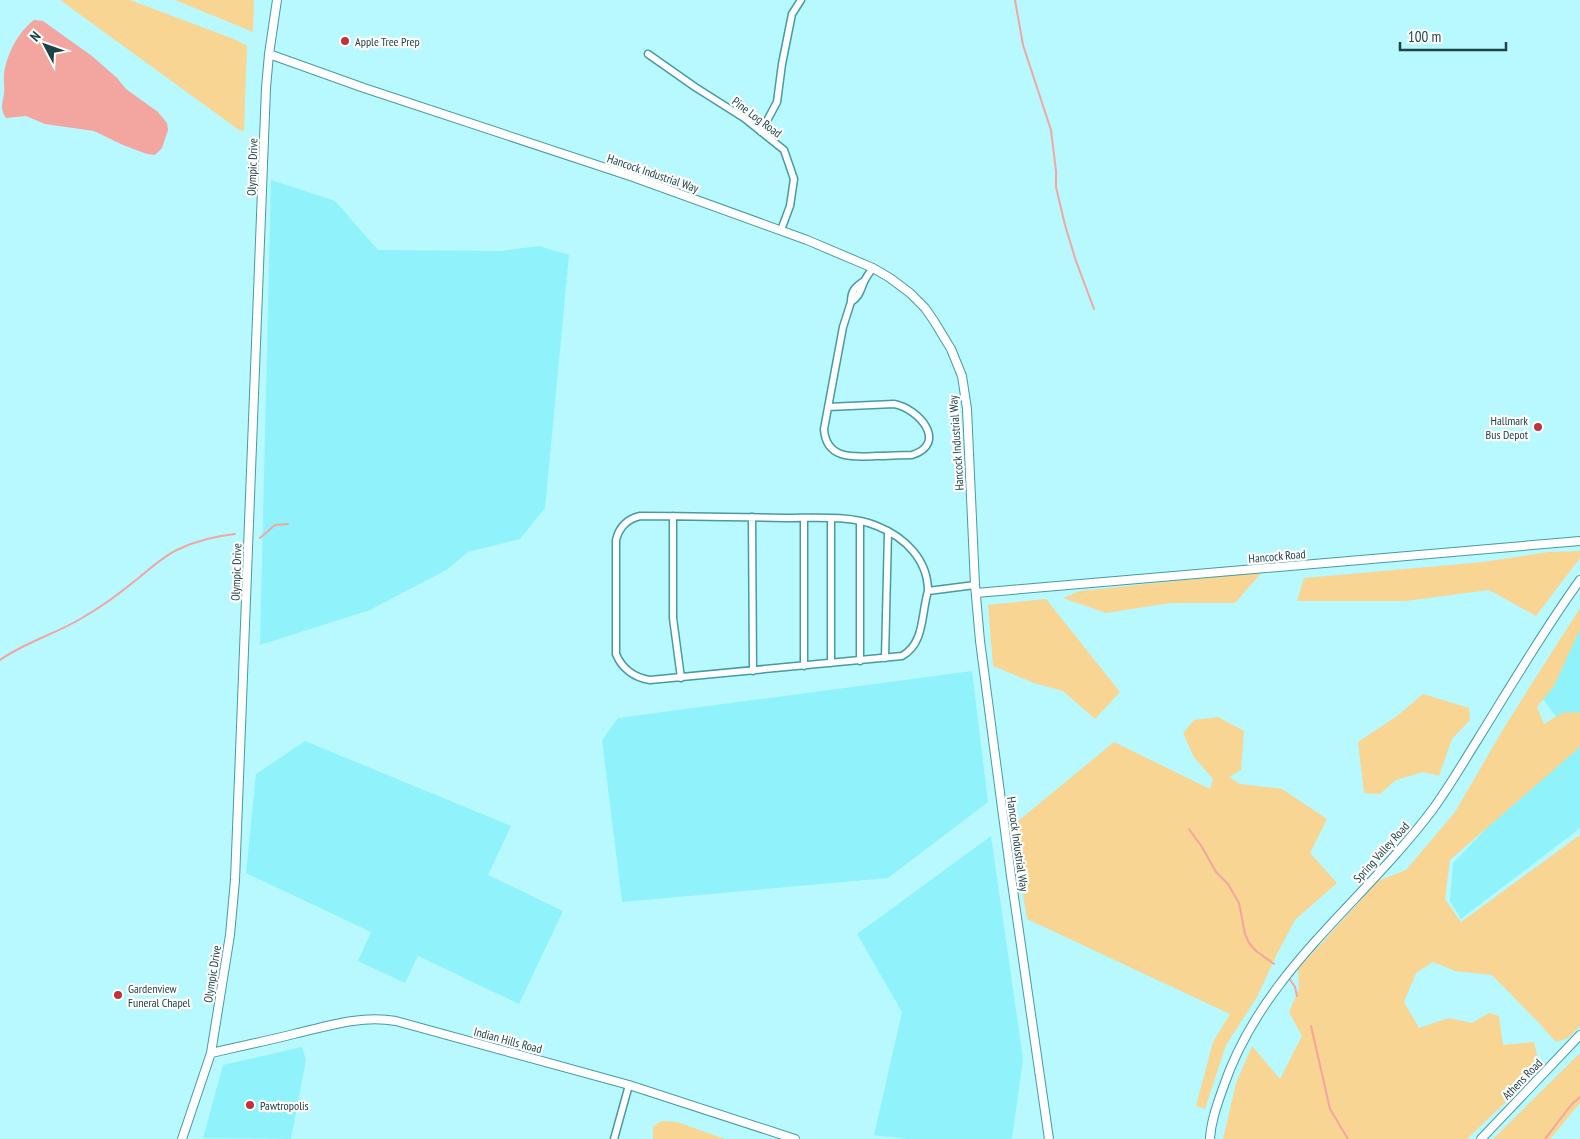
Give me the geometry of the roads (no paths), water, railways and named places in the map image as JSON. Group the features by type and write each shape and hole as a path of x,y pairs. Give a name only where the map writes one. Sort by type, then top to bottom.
{"street":[{"name":"Olympic Drive","path":"182,1139 211,1053 230,935 236,872 266,88 277,0"},
{"path":"761,132 777,102 792,14 801,0"},
{"name":"Hancock Industrial Way","path":"269,54 781,230 873,268 900,286 925,308 944,335 962,376 967,409 980,640 1049,1139"},
{"name":"Pine Log Road","path":"648,54 744,118 784,150 794,179 790,206 781,230"},
{"path":"828,407 894,404 902,406 920,418 930,435 929,442 919,452 912,454 851,457 830,447 824,437 824,429 841,335 851,302 852,291 864,281 873,268"},
{"path":"673,516 672,604 681,678"},
{"path":"635,517 752,517 831,519 860,522 878,526 911,549 921,562 927,576 928,591 923,609 919,639 916,644 902,656 681,678 643,679 629,671 619,661 616,654 616,540 618,532 627,521 635,517"},
{"path":"752,517 752,671"},
{"path":"804,518 804,666"},
{"path":"831,519 831,663"},
{"path":"860,522 860,661"},
{"path":"885,658 888,532"},
{"name":"Hancock Road","path":"976,589 1580,541"},
{"name":"Spring Valley Road","path":"1210,1139 1214,1114 1229,1069 1250,1028 1272,992 1433,809 1549,625 1580,580"},
{"path":"928,591 976,589"},
{"name":"Indian Hills Road","path":"211,1053 325,1026 361,1019 379,1018 396,1021 629,1085 795,1139"},
{"name":"Athens Road","path":"1481,1139 1580,1035"},
{"path":"614,1139 629,1085"}],"waterway":[{"path":"1015,0 1023,45 1051,130 1056,187 1065,225 1094,309"},
{"path":"260,538 275,525 288,524"},
{"path":"0,660 89,614 173,552 199,541 235,534"},
{"path":"1189,829 1216,872 1228,884 1239,903 1245,934 1249,943 1256,951 1274,964"},
{"path":"1289,978 1295,987 1297,996"},
{"path":"1311,1026 1330,1109 1348,1139"},
{"path":"1545,1139 1571,1105 1580,1097"}],"place":[{"name":"Apple Tree Prep","path":"345,41"},
{"name":"Hallmark Bus Depot","path":"1538,427"},
{"name":"Gardenview Funeral Chapel","path":"118,995"},
{"name":"Pawtropolis","path":"250,1105"}]}
